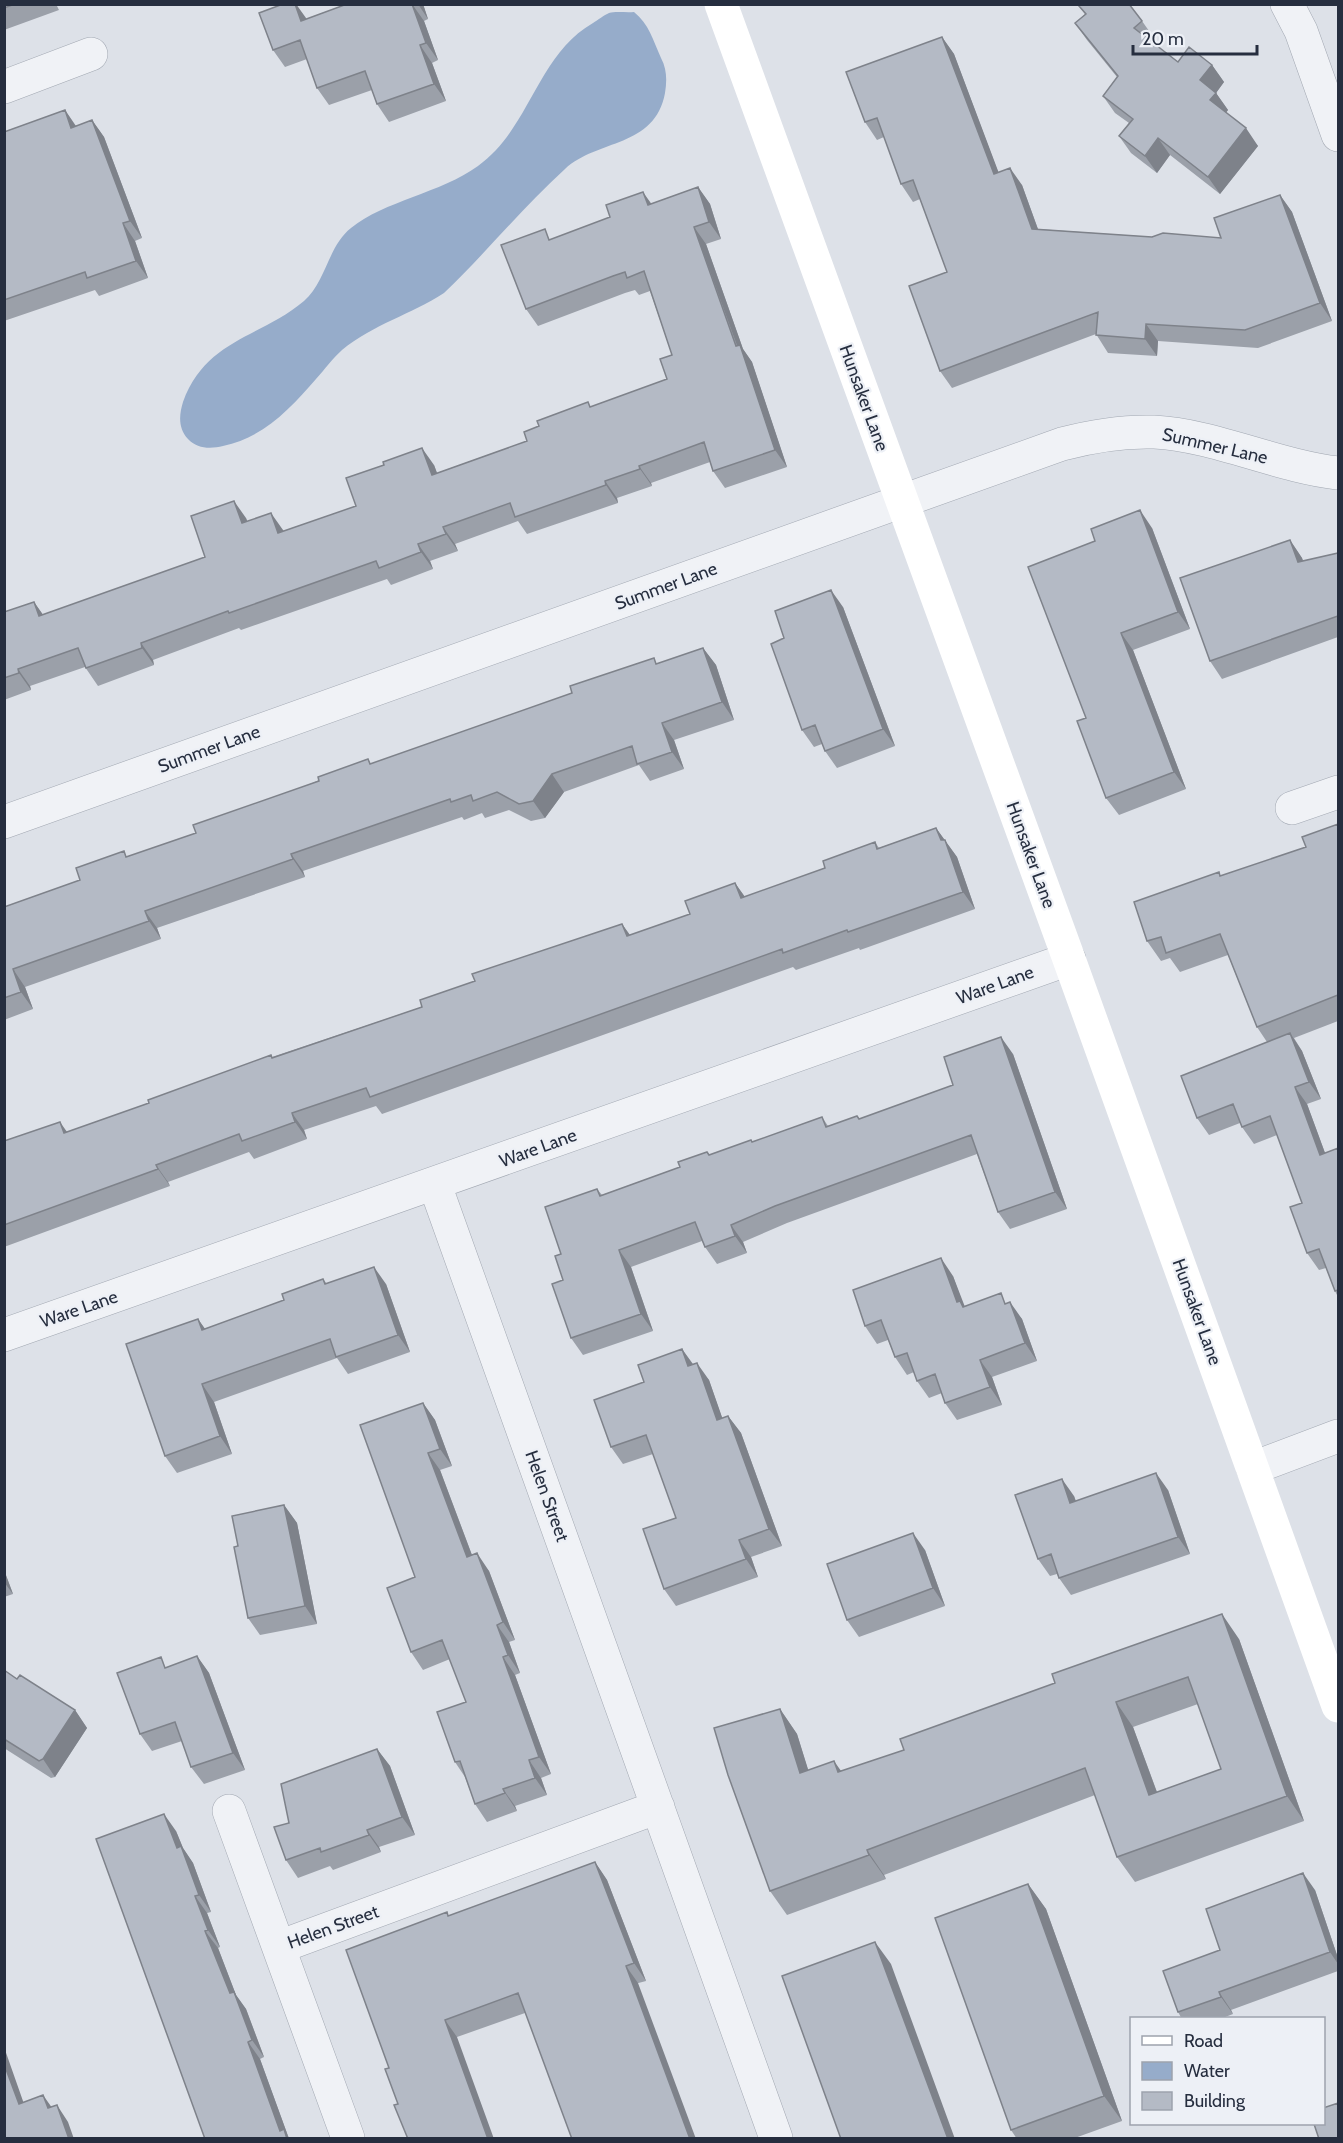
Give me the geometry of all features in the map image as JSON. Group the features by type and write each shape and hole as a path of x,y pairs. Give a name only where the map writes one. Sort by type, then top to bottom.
{"street":[{"name":"Hunsaker Lane","path":"721,4 1070,959 1338,1706"},
{"path":"1287,4 1301,31 1338,135"},
{"path":"4,87 91,54"},
{"name":"Summer Lane","path":"4,822 1062,444 1122,432 1155,432 1187,437 1303,468 1338,473"},
{"path":"1292,808 1338,792"},
{"name":"Ware Lane","path":"4,1335 435,1185 1070,959"},
{"name":"Helen Street","path":"435,1185 776,2139"},
{"path":"1253,1468 1338,1436"},
{"name":"Helen Street","path":"279,1947 658,1808"},
{"path":"229,1811 348,2139"}],"water":[{"path":"634,12 650,33 665,71 665,93 659,111 650,124 623,140 578,159 565,169 444,293 379,326 342,350 297,401 263,429 237,442 218,447 200,446 188,439 181,426 183,402 193,381 205,365 220,352 270,324 304,301 317,284 337,244 351,228 380,211 447,183 478,166 496,151 510,133 546,73 574,37 609,13"}],"building":[{"path":"283,4 295,4 301,21 347,4 412,4 426,43 420,45 434,84 377,104 365,71 317,88 300,40 273,50 259,13"},
{"path":"1081,4 1129,4 1142,21 1134,28 1178,62 1189,47 1212,65 1200,80 1216,93 1210,100 1246,128 1208,177 1158,138 1145,156 1119,136 1133,119 1103,96 1118,76 1075,23 1086,14 1079,6"},
{"path":"942,37 994,174 1010,168 1032,229 1152,237 1163,233 1221,238 1214,218 1280,195 1320,303 1245,330 1146,324 1145,339 1096,335 1098,312 940,371 909,286 947,272 913,180 901,184 877,118 865,122 846,72"},
{"path":"65,110 71,128 92,120 130,221 123,223 136,261 87,278 85,272 4,300 4,132"},
{"path":"698,187 709,222 694,227 736,346 740,345 775,450 713,471 704,442 639,466 640,469 605,481 606,485 515,517 510,503 443,527 446,534 418,544 421,552 379,568 376,561 229,613 228,611 141,643 142,648 86,668 78,648 18,669 19,673 4,678 4,612 34,602 39,616 205,557 191,516 234,501 242,523 271,513 278,533 356,506 346,478 384,465 383,462 422,448 432,475 527,441 524,432 539,426 537,421 588,402 590,407 667,379 660,359 672,355 644,271 627,278 625,272 526,309 501,245 545,229 549,240 610,217 606,205 643,192 648,205"},
{"path":"1140,510 1178,612 1121,633 1174,772 1106,798 1077,721 1086,718 1028,567 1095,541 1091,529"},
{"path":"1290,540 1298,562 1338,553 1338,616 1210,661 1180,578"},
{"path":"831,590 883,729 825,751 815,725 802,730 771,644 784,638 775,611"},
{"path":"703,648 722,702 662,723 672,752 637,764 632,746 552,774 533,801 519,804 497,792 473,801 471,795 451,802 450,799 291,854 293,859 145,911 149,921 13,969 21,992 4,998 4,907 80,880 76,868 124,851 126,857 196,833 193,825 319,781 318,777 368,759 370,764 572,693 570,686 654,658 656,664"},
{"path":"1338,824 1338,995 1257,1027 1220,934 1166,953 1161,937 1147,941 1134,902 1219,872 1220,876 1306,847 1302,837"},
{"path":"936,828 941,840 945,840 963,892 783,953 782,949 370,1097 366,1088 292,1113 295,1122 242,1141 239,1134 156,1165 158,1169 4,1225 4,1141 60,1122 64,1133 149,1103 148,1100 271,1055 272,1058 422,1007 420,1000 475,981 472,974 622,924 627,936 690,914 685,901 735,883 741,898 825,868 823,861 875,842 877,849"},
{"path":"1290,1033 1309,1082 1295,1087 1320,1155 1338,1148 1338,1290 1335,1291 1319,1249 1307,1253 1290,1207 1302,1203 1270,1116 1242,1127 1233,1104 1197,1118 1181,1076"},
{"path":"1001,1037 1055,1192 998,1212 971,1135 775,1206 731,1225 735,1236 705,1247 695,1222 619,1250 641,1314 571,1338 552,1284 563,1280 555,1256 561,1254 545,1207 597,1189 600,1196 680,1167 678,1162 707,1152 709,1155 751,1140 752,1142 822,1117 826,1127 857,1116 859,1119 953,1085 944,1057"},
{"path":"941,1258 957,1302 960,1301 963,1307 1001,1293 1005,1304 1010,1302 1025,1343 980,1360 990,1387 945,1403 935,1374 917,1381 907,1353 895,1357 881,1320 865,1326 853,1290"},
{"path":"374,1267 398,1335 336,1357 330,1339 202,1384 220,1436 165,1456 126,1344 198,1319 202,1330 284,1300 282,1294 323,1279 325,1284"},
{"path":"682,1349 688,1366 697,1363 717,1420 728,1416 769,1529 739,1540 746,1559 664,1589 643,1529 676,1518 646,1435 611,1447 594,1400 644,1382 638,1365"},
{"path":"423,1403 440,1449 428,1453 467,1557 477,1553 503,1622 497,1625 508,1655 503,1657 539,1757 529,1760 535,1778 503,1789 505,1793 475,1804 460,1761 455,1762 437,1712 466,1702 442,1640 411,1652 387,1588 415,1577 360,1425"},
{"path":"1156,1473 1178,1537 1059,1578 1051,1554 1038,1559 1015,1495 1062,1479 1070,1503"},
{"path":"284,1505 305,1606 248,1618 234,1547 238,1546 232,1516"},
{"path":"913,1533 933,1588 847,1620 827,1564"},
{"path":"1222,1614 1287,1796 1117,1857 1085,1768 867,1850 869,1855 770,1891 728,1775 714,1728 780,1709 800,1773 834,1761 838,1772 904,1750 900,1739 1055,1683 1052,1674","holes":["1188,1677 1221,1769 1149,1795 1116,1702"]},
{"path":"197,1656 233,1753 191,1767 175,1722 140,1734 117,1673 161,1657 165,1668"},
{"path":"4,1670 17,1679 20,1675 75,1710 43,1759 39,1761 4,1739"},
{"path":"377,1749 402,1817 367,1830 369,1835 321,1852 320,1848 286,1860 274,1827 289,1823 281,1784"},
{"path":"164,1814 177,1848 181,1846 199,1895 195,1896 208,1930 205,1931 230,1993 234,1992 252,2040 248,2042 280,2131 284,2129 287,2139 205,2139 96,1839"},
{"path":"595,1862 634,1963 626,1966 690,2139 572,2139 518,1993 445,2020 488,2139 408,2139 394,2105 398,2104 385,2069 389,2068 346,1950 447,1912 448,1916"},
{"path":"1303,1873 1330,1952 1219,1992 1221,1997 1178,2012 1163,1971 1220,1950 1206,1909"},
{"path":"1028,1884 1104,2096 1011,2130 935,1918"},
{"path":"875,1942 948,2139 841,2139 782,1976"},
{"path":"4,2064 19,2104 43,2095 48,2108 57,2105 69,2139 4,2139"},
{"path":"1338,2103 1338,2139 1319,2139 1314,2125 1325,2125 1325,2107"}]}
